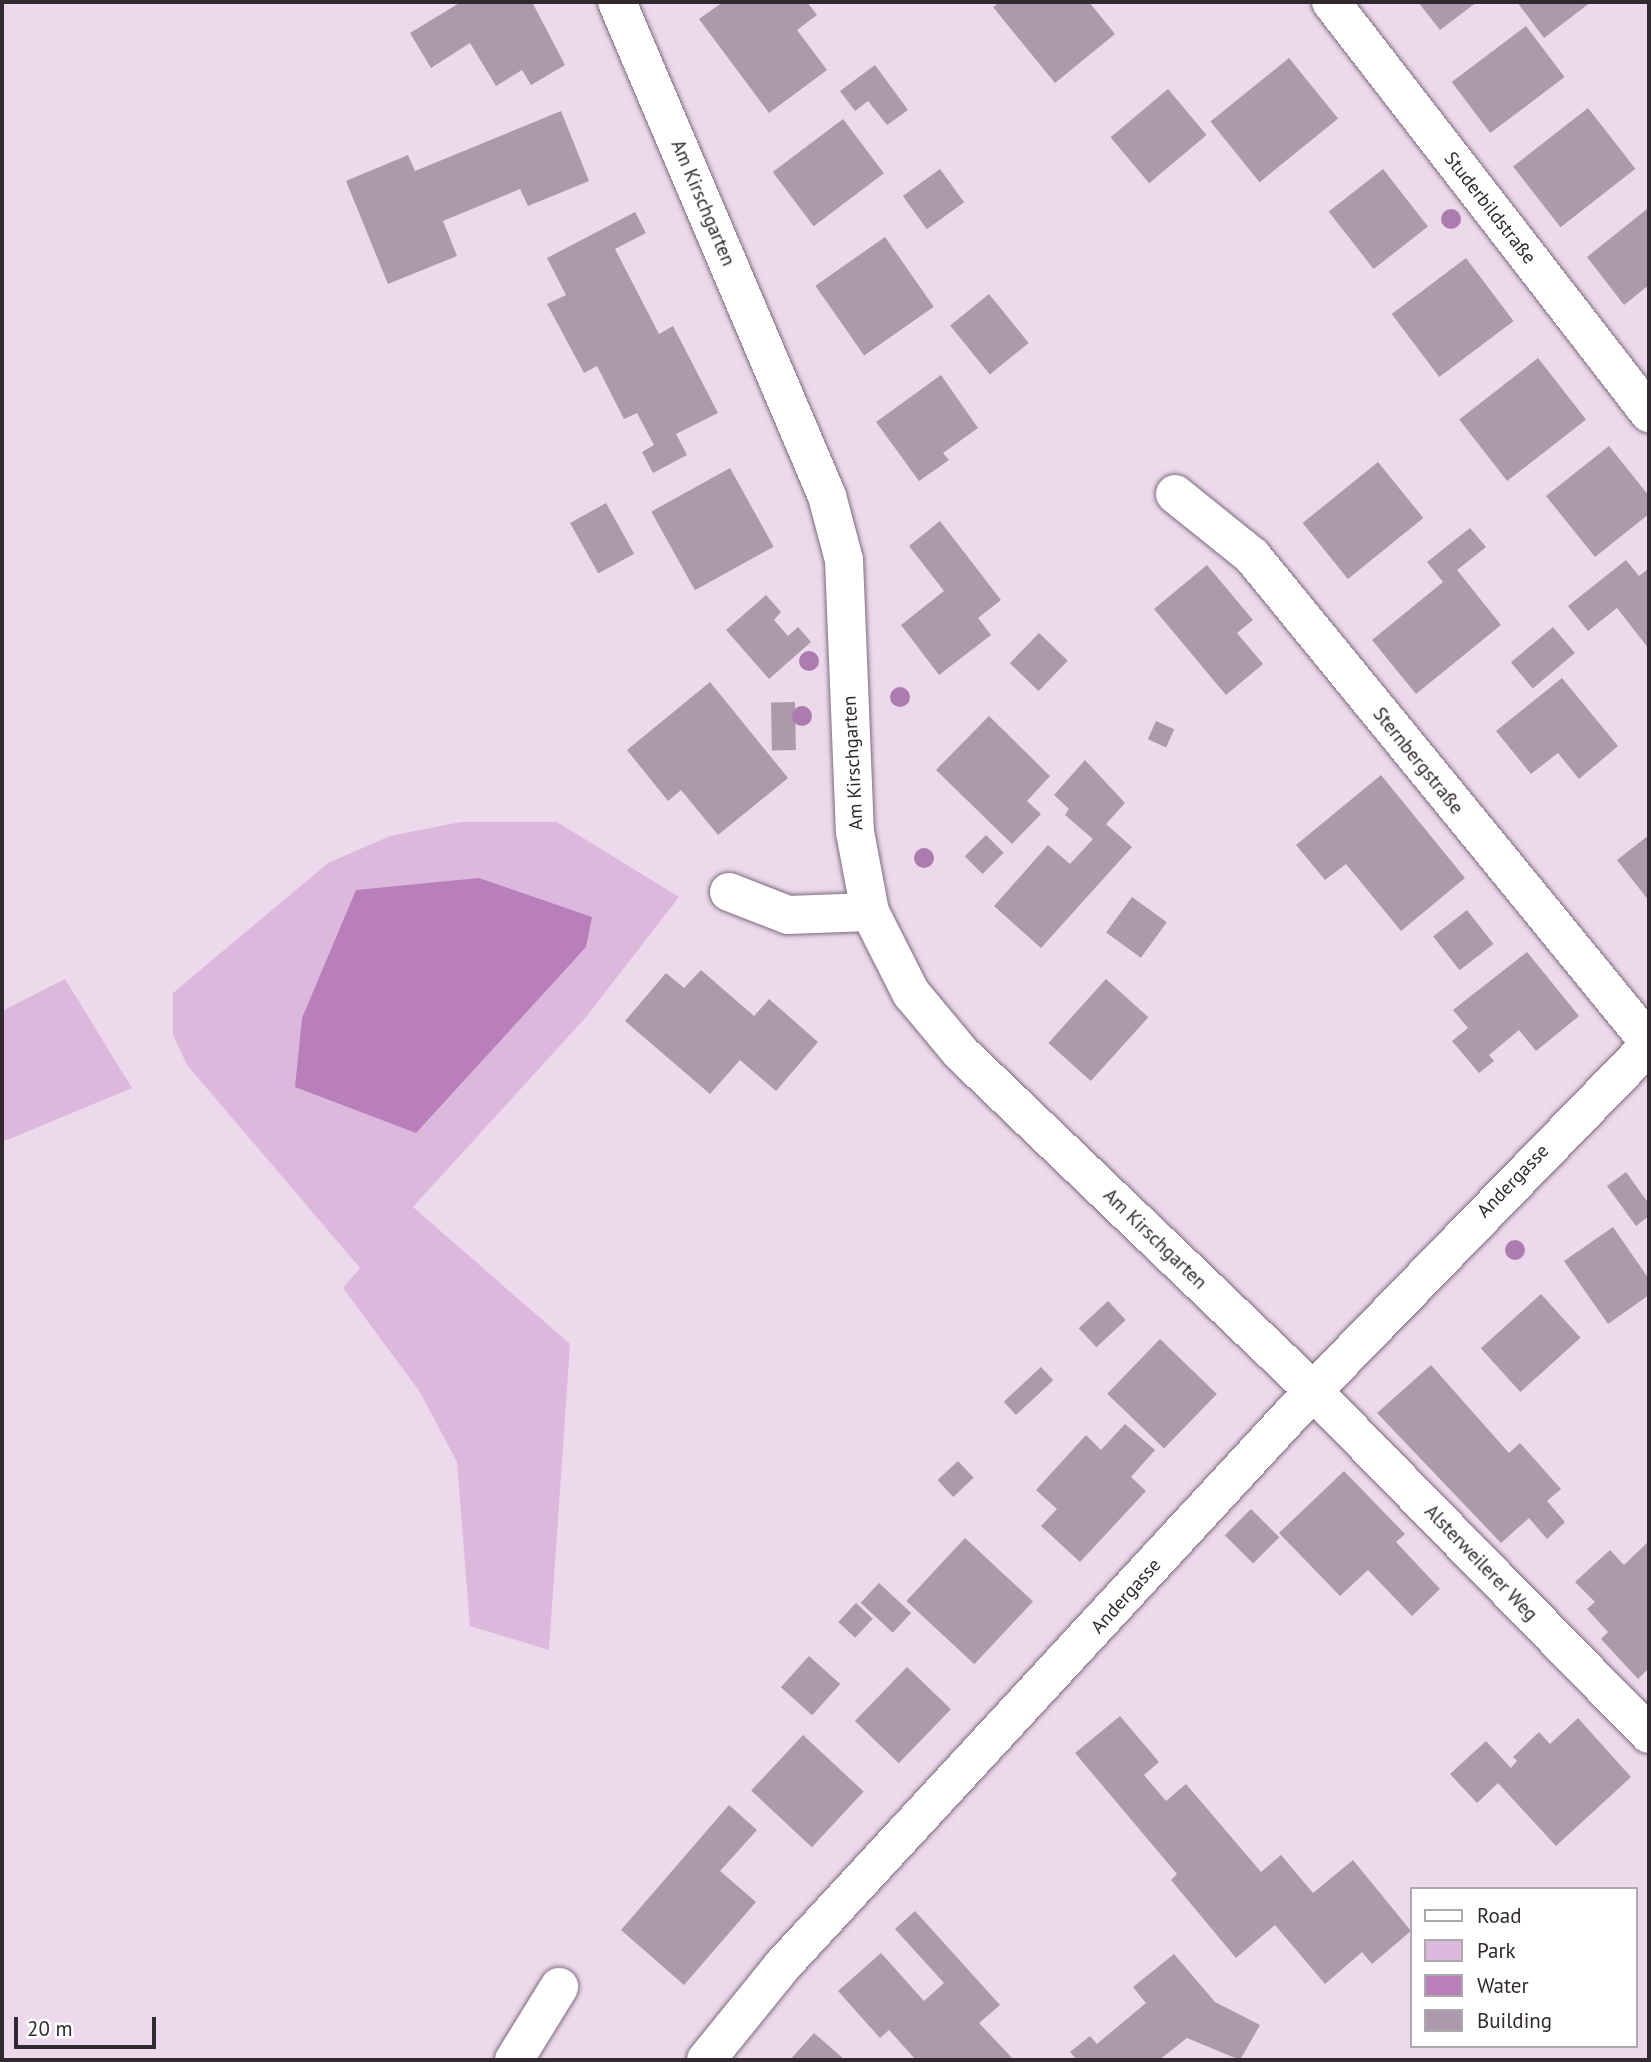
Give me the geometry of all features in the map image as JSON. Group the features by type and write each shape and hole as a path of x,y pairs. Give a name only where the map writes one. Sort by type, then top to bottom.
{"street":[{"name":"Am Kirschgarten","path":"617,2 827,496 844,560 855,832 870,912 911,993 961,1053 1313,1391"},
{"name":"Studerbildstraße","path":"1331,2 1649,413"},
{"name":"Sternbergstraße","path":"1175,494 1252,556 1649,1043"},
{"path":"729,892 788,915 870,912"},
{"name":"Andergasse","path":"706,2060 782,1966 1313,1391 1554,1138 1649,1043"},
{"name":"Alsterweilerer Weg","path":"1313,1391 1649,1734"},
{"path":"514,2060 559,1987"}],"green space":[{"path":"461,822 557,822 679,897 586,1017 413,1207 570,1344 549,1650 470,1626 457,1462 420,1392 343,1288 360,1268 187,1065 173,1035 173,993 328,863 390,836"},
{"path":"65,979 132,1088 2,1142 2,1011"}],"water":[{"path":"479,878 592,917 586,947 416,1133 295,1087 302,1018 356,890"}],"building":[{"path":"461,2 532,2 565,65 531,85 522,70 496,86 470,43 431,68 410,33"},
{"path":"723,2 807,2 817,15 797,30 827,70 769,113 699,19"},
{"path":"1000,2 1089,2 1115,34 1055,83 993,7"},
{"path":"1418,2 1477,2 1440,30"},
{"path":"1517,2 1591,2 1544,38"},
{"path":"1526,26 1565,77 1490,133 1452,82"},
{"path":"1289,58 1338,119 1260,182 1211,122"},
{"path":"875,65 908,110 887,125 868,101 855,111 840,91"},
{"path":"1168,89 1207,135 1149,183 1111,137"},
{"path":"1588,108 1635,169 1561,227 1513,166"},
{"path":"561,111 589,181 528,206 520,189 443,221 457,256 388,284 346,181 408,155 415,171"},
{"path":"843,119 884,173 814,226 773,172"},
{"path":"940,169 964,202 927,229 903,196"},
{"path":"1383,169 1428,227 1374,269 1329,211"},
{"path":"1647,209 1649,285 1624,305 1587,257"},
{"path":"635,212 646,233 615,249 659,334 673,326 718,413 676,434 687,455 653,473 642,452 654,445 637,413 624,419 597,366 584,373 547,304 566,295 547,258"},
{"path":"885,237 934,307 864,355 815,286"},
{"path":"1466,258 1514,321 1439,377 1392,314"},
{"path":"989,294 1029,343 990,374 950,325"},
{"path":"1538,358 1586,419 1507,481 1459,420"},
{"path":"941,375 978,428 943,453 949,460 919,481 876,422"},
{"path":"1609,446 1649,496 1649,514 1595,557 1546,496"},
{"path":"1378,462 1423,518 1348,579 1303,523"},
{"path":"730,468 774,547 695,590 651,512"},
{"path":"606,503 634,554 598,574 570,523"},
{"path":"940,521 1001,600 978,618 991,635 939,675 901,625 944,591 909,546"},
{"path":"1470,528 1486,547 1457,570 1501,625 1416,694 1372,640 1443,582 1427,562"},
{"path":"1626,560 1639,576 1649,568 1649,649 1617,608 1588,631 1568,606"},
{"path":"1207,565 1253,620 1237,633 1263,664 1226,695 1154,609"},
{"path":"766,595 781,612 774,620 788,636 798,627 811,642 769,679 726,630"},
{"path":"1553,627 1575,653 1533,688 1511,662"},
{"path":"1039,633 1068,661 1039,691 1010,663"},
{"path":"1562,678 1618,746 1579,779 1558,753 1531,774 1496,731"},
{"path":"710,682 788,778 718,835 681,790 668,801 627,750"},
{"path":"771,702 795,702 796,750 772,750"},
{"path":"989,716 1050,776 1027,801 1041,814 1012,844 936,770"},
{"path":"1156,721 1174,729 1166,747 1148,739"},
{"path":"1085,760 1125,803 1106,824 1132,847 1041,948 994,906 1048,845 1070,864 1093,839 1065,815 1069,809 1054,795"},
{"path":"1381,775 1465,878 1401,931 1346,864 1325,880 1296,845"},
{"path":"986,835 1004,853 982,874 965,856"},
{"path":"1649,835 1649,901 1617,860"},
{"path":"1132,897 1167,922 1141,958 1106,933"},
{"path":"1467,910 1493,944 1460,970 1433,936"},
{"path":"1527,952 1579,1016 1536,1051 1519,1030 1489,1055 1494,1061 1479,1073 1452,1041 1468,1028 1453,1010"},
{"path":"701,970 754,1016 769,999 818,1042 776,1091 740,1060 710,1094 625,1021 666,973 684,988"},
{"path":"1106,979 1148,1017 1091,1081 1048,1043"},
{"path":"1626,1172 1649,1204 1649,1216 1636,1226 1607,1186"},
{"path":"1613,1227 1649,1279 1649,1295 1608,1324 1564,1261"},
{"path":"1541,1294 1580,1338 1520,1392 1481,1348"},
{"path":"1108,1301 1126,1320 1096,1347 1079,1328"},
{"path":"1160,1339 1217,1394 1164,1449 1107,1394"},
{"path":"1431,1365 1509,1453 1520,1443 1561,1489 1547,1501 1565,1522 1547,1539 1529,1518 1501,1543 1377,1413"},
{"path":"1041,1367 1053,1380 1016,1415 1004,1402"},
{"path":"1125,1424 1155,1450 1131,1477 1146,1491 1080,1562 1041,1526 1057,1509 1036,1490 1086,1435 1101,1450"},
{"path":"958,1461 974,1478 953,1497 938,1480"},
{"path":"1344,1471 1405,1534 1396,1542 1440,1589 1412,1616 1368,1570 1340,1596 1279,1533"},
{"path":"1251,1509 1279,1537 1253,1563 1225,1535"},
{"path":"965,1538 1033,1601 974,1664 906,1601"},
{"path":"1649,1541 1649,1668 1638,1679 1601,1639 1608,1632 1587,1609 1595,1602 1575,1582 1610,1550 1624,1565"},
{"path":"879,1583 911,1613 893,1633 861,1603"},
{"path":"856,1603 873,1619 855,1638 838,1622"},
{"path":"809,1656 840,1684 812,1715 781,1687"},
{"path":"907,1667 951,1709 899,1763 855,1721"},
{"path":"1120,1716 1159,1762 1144,1775 1166,1801 1186,1784 1261,1872 1281,1855 1313,1893 1353,1860 1410,1932 1372,1964 1362,1952 1325,1984 1275,1925 1236,1958 1171,1880 1177,1874 1075,1753"},
{"path":"1578,1718 1631,1777 1556,1846 1498,1783 1477,1803 1450,1774 1486,1741 1511,1768 1517,1761 1513,1757 1539,1732 1550,1744"},
{"path":"803,1735 864,1792 812,1847 751,1791"},
{"path":"729,1805 757,1830 720,1871 756,1902 684,1985 621,1930"},
{"path":"915,1911 1000,2005 979,2023 1014,2060 916,2060 889,2030 880,2038 838,1991 881,1953 924,2001 944,1983 895,1929"},
{"path":"1174,1954 1215,2002 1260,2025 1240,2060 1187,2038 1159,2060 1077,2060 1070,2052 1090,2036 1097,2044 1146,2003 1133,1987"},
{"path":"814,2033 845,2060 790,2060"}]}
